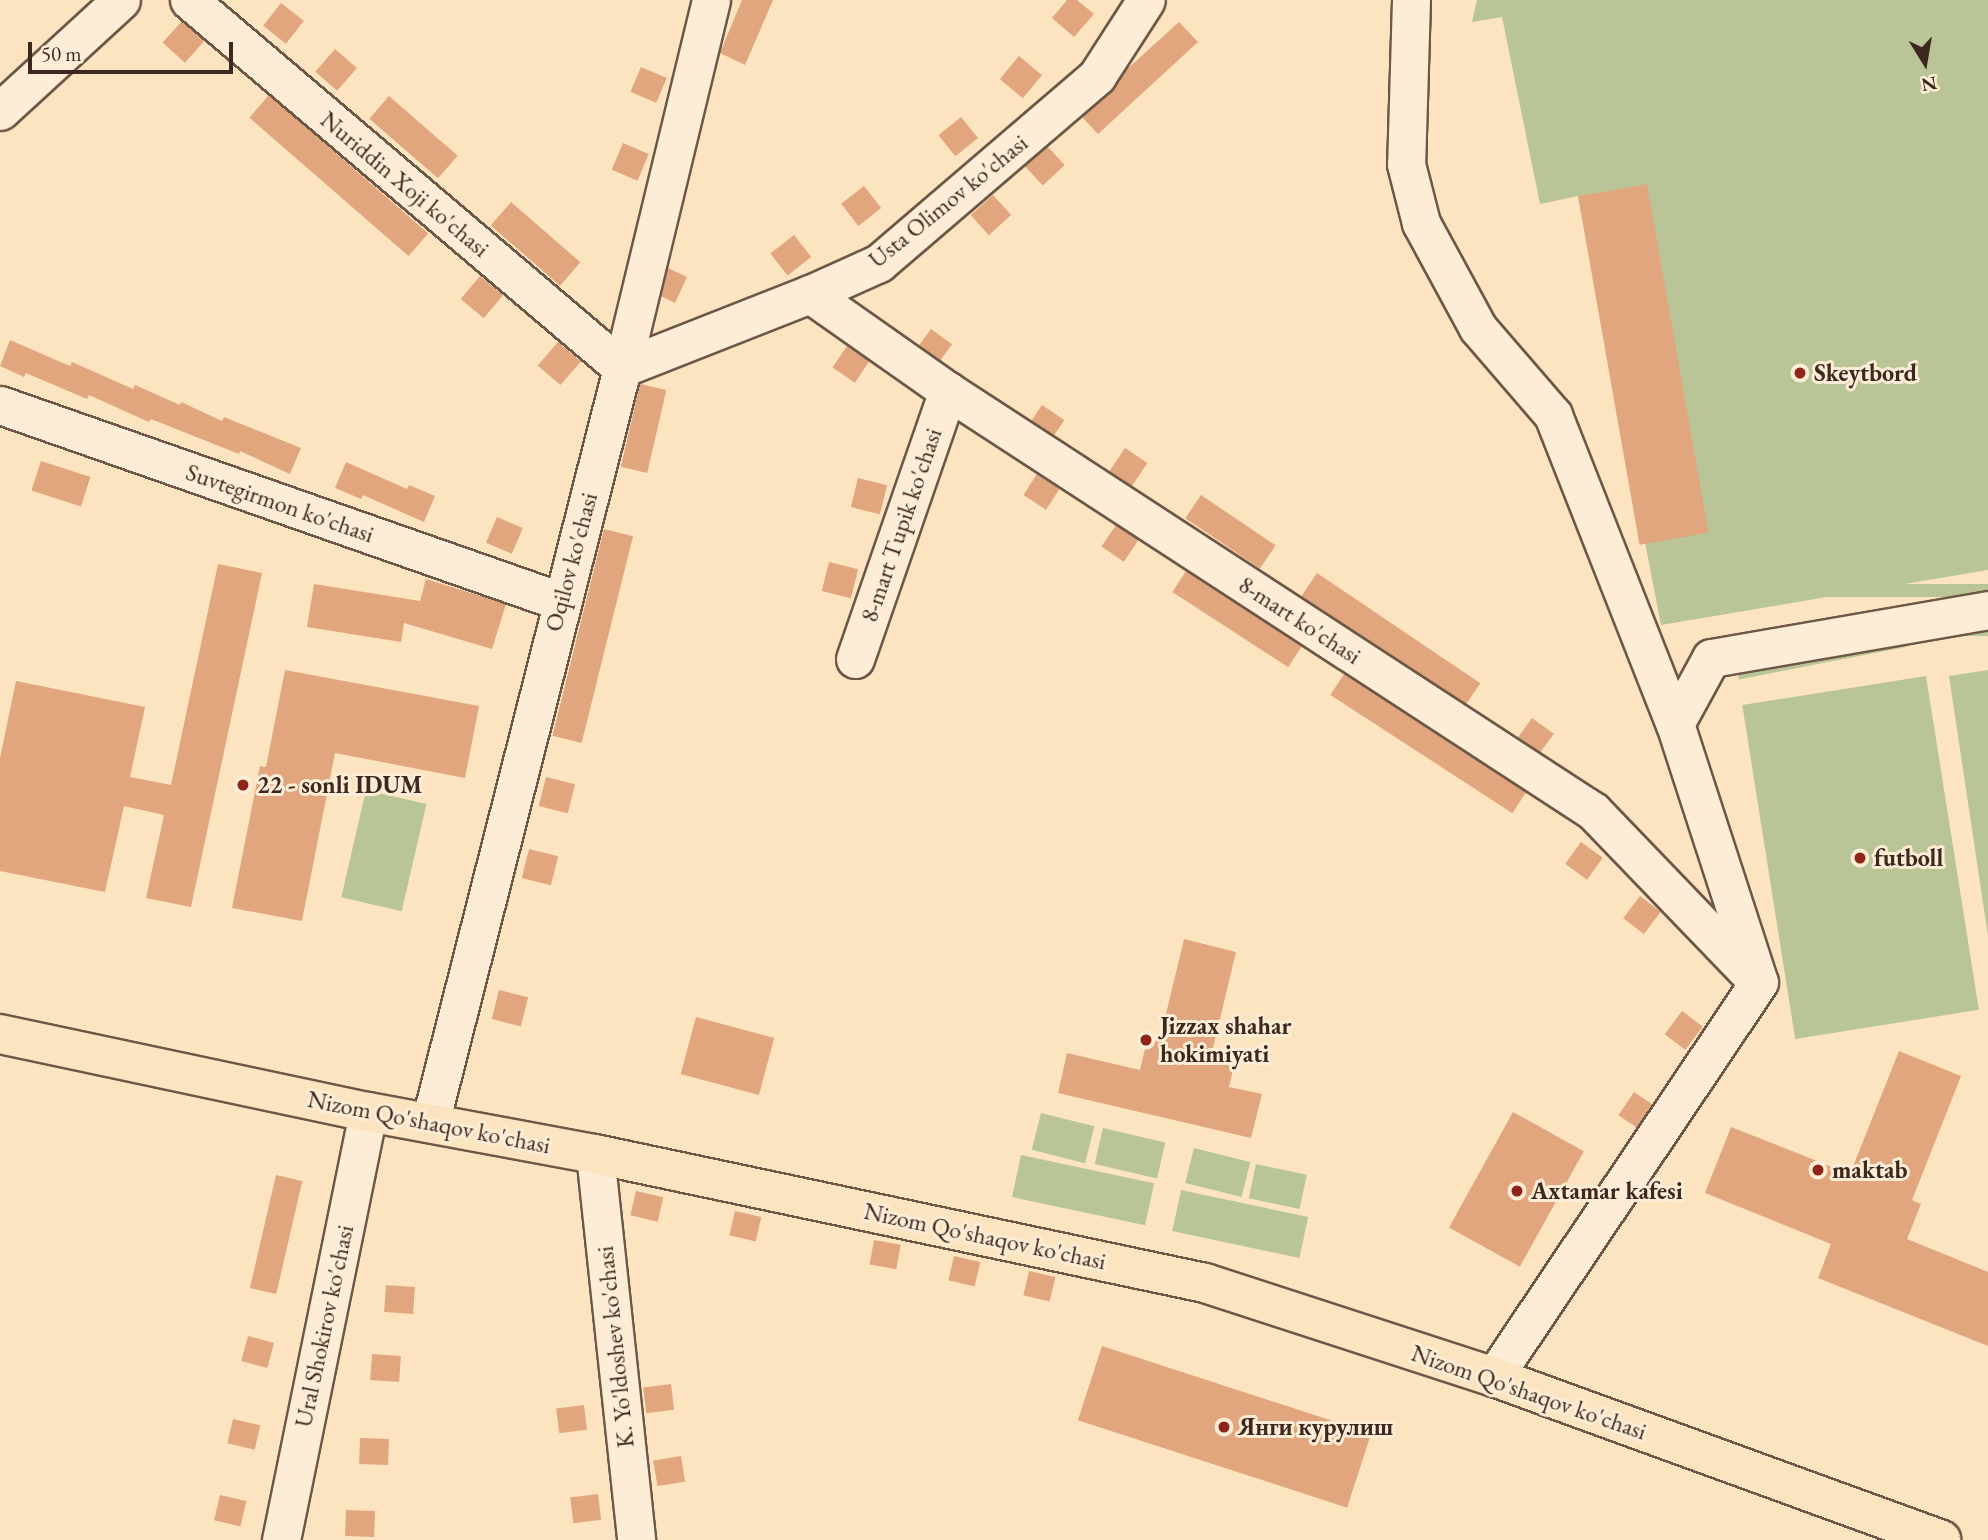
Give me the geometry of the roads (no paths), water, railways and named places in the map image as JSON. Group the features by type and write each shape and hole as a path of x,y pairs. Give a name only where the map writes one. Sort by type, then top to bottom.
{"main road":[{"name":"Nizom Qo'shaqov ko'chasi","path":"0,1034 368,1112 595,1154 1205,1283 1494,1377 1941,1540"}],"street":[{"path":"0,111 121,0"},
{"name":"Nuriddin Xoji ko'chasi","path":"189,0 622,368"},
{"name":"Oqilov ko'chasi","path":"430,1124 560,601 622,368 711,0"},
{"name":"Usta Olimov ko'chasi","path":"622,368 810,294 879,263 1097,76 1146,0"},
{"path":"1411,0 1406,164 1421,223 1478,328 1553,415 1675,724 1759,982 1494,1377"},
{"name":"8-mart ko'chasi","path":"810,294 948,391 1593,811 1759,982"},
{"name":"8-mart Tupik ko'chasi","path":"855,659 948,391"},
{"name":"Suvtegirmon ko'chasi","path":"0,405 560,601"},
{"path":"1675,724 1711,658 1988,610"},
{"name":"Ural Shokirov ko'chasi","path":"281,1540 368,1112"},
{"name":"K. Yo'ldoshev ko'chasi","path":"595,1154 636,1540"}],"place":[{"name":"Skeytbord","path":"1800,373"},
{"name":"22 - sonli IDUM","path":"243,785"},
{"name":"futboll","path":"1860,858"},
{"name":"Jizzax shahar hokimiyati","path":"1146,1040"},
{"name":"maktab","path":"1818,1170"},
{"name":"Axtamar kafesi","path":"1517,1191"},
{"name":"Янги курулиш","path":"1224,1427"}]}
